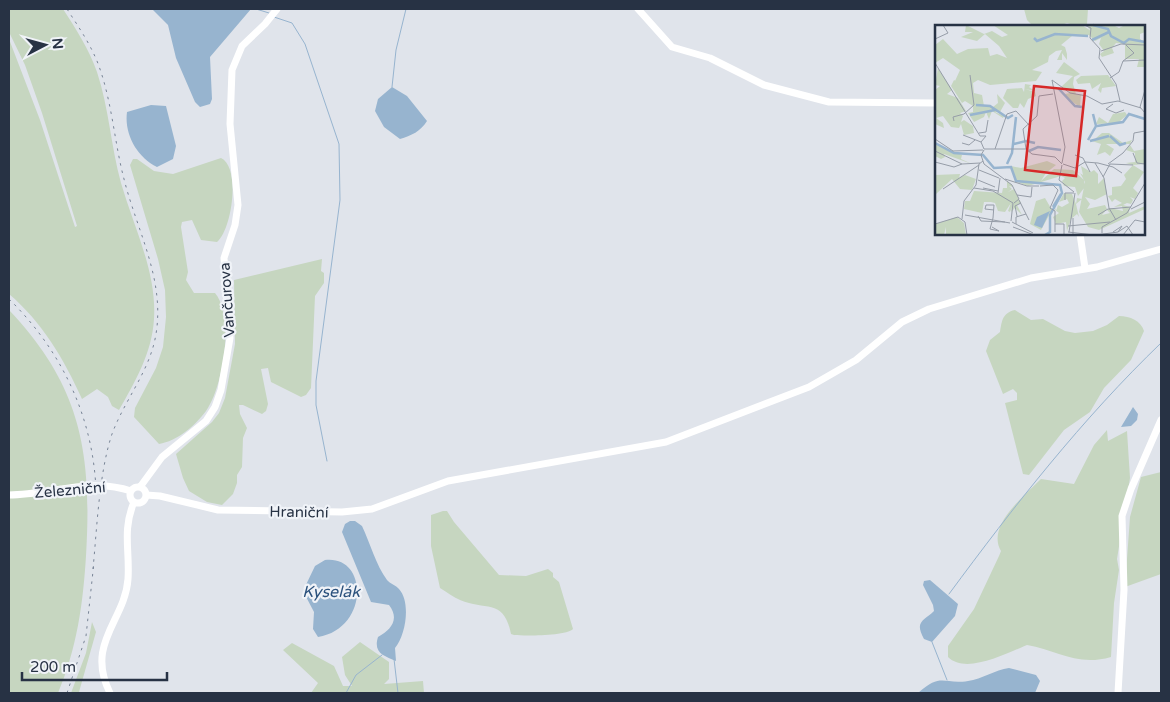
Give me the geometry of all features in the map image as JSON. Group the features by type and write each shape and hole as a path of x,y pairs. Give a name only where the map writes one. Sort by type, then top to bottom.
{"street":[{"name":"Vančurova","path":"140,487 162,457 206,421 215,407 221,390 230,338 224,254 235,226 238,205 230,124 232,75 240,50 277,9"},
{"path":"638,9 672,47 710,58 764,85 829,102 935,103"},
{"path":"1080,235 1085,268"},
{"name":"Hraniční","path":"146,495 168,498 218,510 342,512 372,509 448,481 666,442 809,387 856,360 902,322 929,309 1031,278 1085,268 1161,249"},
{"path":"1118,693 1124,590 1122,516 1131,489 1161,420"},
{"name":"Železniční","path":"9,495 97,485 120,487 131,491"},
{"path":"140,487 146,495 142,502 134,502 130,497 131,491 140,487"},
{"path":"110,693 104,677 102,655 106,637 127,585 126,535 129,514 134,502"}],"green space":[{"path":"9,9 63,9 86,47 101,86 121,183 144,250 154,302 153,332 150,344 137,378 119,410 112,406 108,397 97,389 82,399 60,356 42,329 9,294 9,39 40,120 75,227 77,226 42,113 25,65 9,32"},
{"path":"1024,9 1088,9 1087,24 1082,25 1067,23 1062,25 1032,25 1027,20"},
{"path":"221,158 227,164 231,173 232,185 230,213 222,235 217,242 201,240 192,220 182,222 181,227 188,272 186,280 194,293 215,293 221,304 225,335 222,369 212,400 202,417 179,436 159,444 134,417 135,408 156,368 163,347 166,317 165,290 158,259 130,165 133,159 137,159 154,171 173,174"},
{"path":"322,259 321,271 324,273 324,283 315,296 311,388 306,395 301,397 271,382 268,368 261,369 268,404 266,411 262,414 239,405 240,414 247,428 243,438 242,467 237,475 237,483 233,494 222,505 207,502 189,491 176,454 212,422 219,413 225,398 235,344 234,280"},
{"path":"9,310 34,338 53,367 67,395 77,424 84,454 87,485 87,519 83,591 74,643 58,693 9,693"},
{"path":"1015,310 1031,320 1043,319 1065,331 1075,333 1093,331 1107,325 1119,316 1134,320 1143,327 1144,331 1131,360 1104,388 1090,412 1064,430 1029,475 1023,474 1005,403 1017,400 1017,393 1013,389 1003,394 986,351 990,340 1000,332 1005,315"},
{"path":"1107,430 1108,441 1127,431 1130,478 1117,559 1119,570 1114,603 1111,657 1099,660 1077,659 1027,645 987,661 976,663 965,664 956,662 948,657 948,646 974,609 999,556 1001,551 998,541 999,532 1009,512 1041,479 1074,484 1094,445"},
{"path":"1161,472 1161,574 1125,587 1130,517 1141,477"},
{"path":"447,511 454,522 499,575 526,576 548,569 553,573 553,577 559,582 573,629 554,634 514,635 511,634 504,615 499,610 460,600 440,588 431,546 431,515"},
{"path":"92,622 96,632 79,692 71,693 86,653"},
{"path":"360,642 389,662 389,679 384,684 423,681 424,693 311,693 318,683 283,650 292,643 334,666 343,686 352,686 345,675 342,657"}],"water":[{"path":"152,9 251,9 210,57 212,99 210,104 200,107 195,102 176,58 168,25"},
{"path":"392,87 407,96 427,121 415,133 400,139 384,127 375,111 378,99"},
{"path":"151,105 166,106 176,146 173,159 157,167 143,157 133,144 127,120 127,112"},
{"path":"1133,407 1138,414 1137,420 1131,426 1121,427"},
{"path":"355,521 362,526 383,574 403,595 406,618 402,635 395,648 396,661 381,653 377,647 378,637 390,627 394,615 389,605 371,602 342,532 345,524"},
{"name":"Kyselák","path":"325,560 339,562 350,569 356,580 357,594 354,608 347,621 335,631 318,637 313,629 314,612 303,591 315,566"},
{"path":"930,580 958,604 955,616 932,642 924,639 920,628 922,622 934,611 923,585 924,581"},
{"path":"1009,668 1036,675 1040,681 1035,693 918,693 938,681 968,681"}],"waterway":[{"path":"256,9 269,13"},
{"path":"392,87 396,50 406,9"},
{"path":"274,17 292,23 305,44 339,144 340,200 316,381 316,405 327,461"},
{"path":"949,594 998,528 1076,433 1161,343"},
{"path":"932,642 947,680"},
{"path":"346,693 356,675 382,655"},
{"path":"394,659 398,693"}],"railway":[{"path":"67,9 90,47 102,75 124,179 153,274 158,314 153,347 143,373 117,421 108,449 99,501 93,569"},
{"path":"9,299 44,340 59,362 71,386 81,410 88,436 94,463 96,490"},
{"path":"67,693 86,636 94,562"}]}
